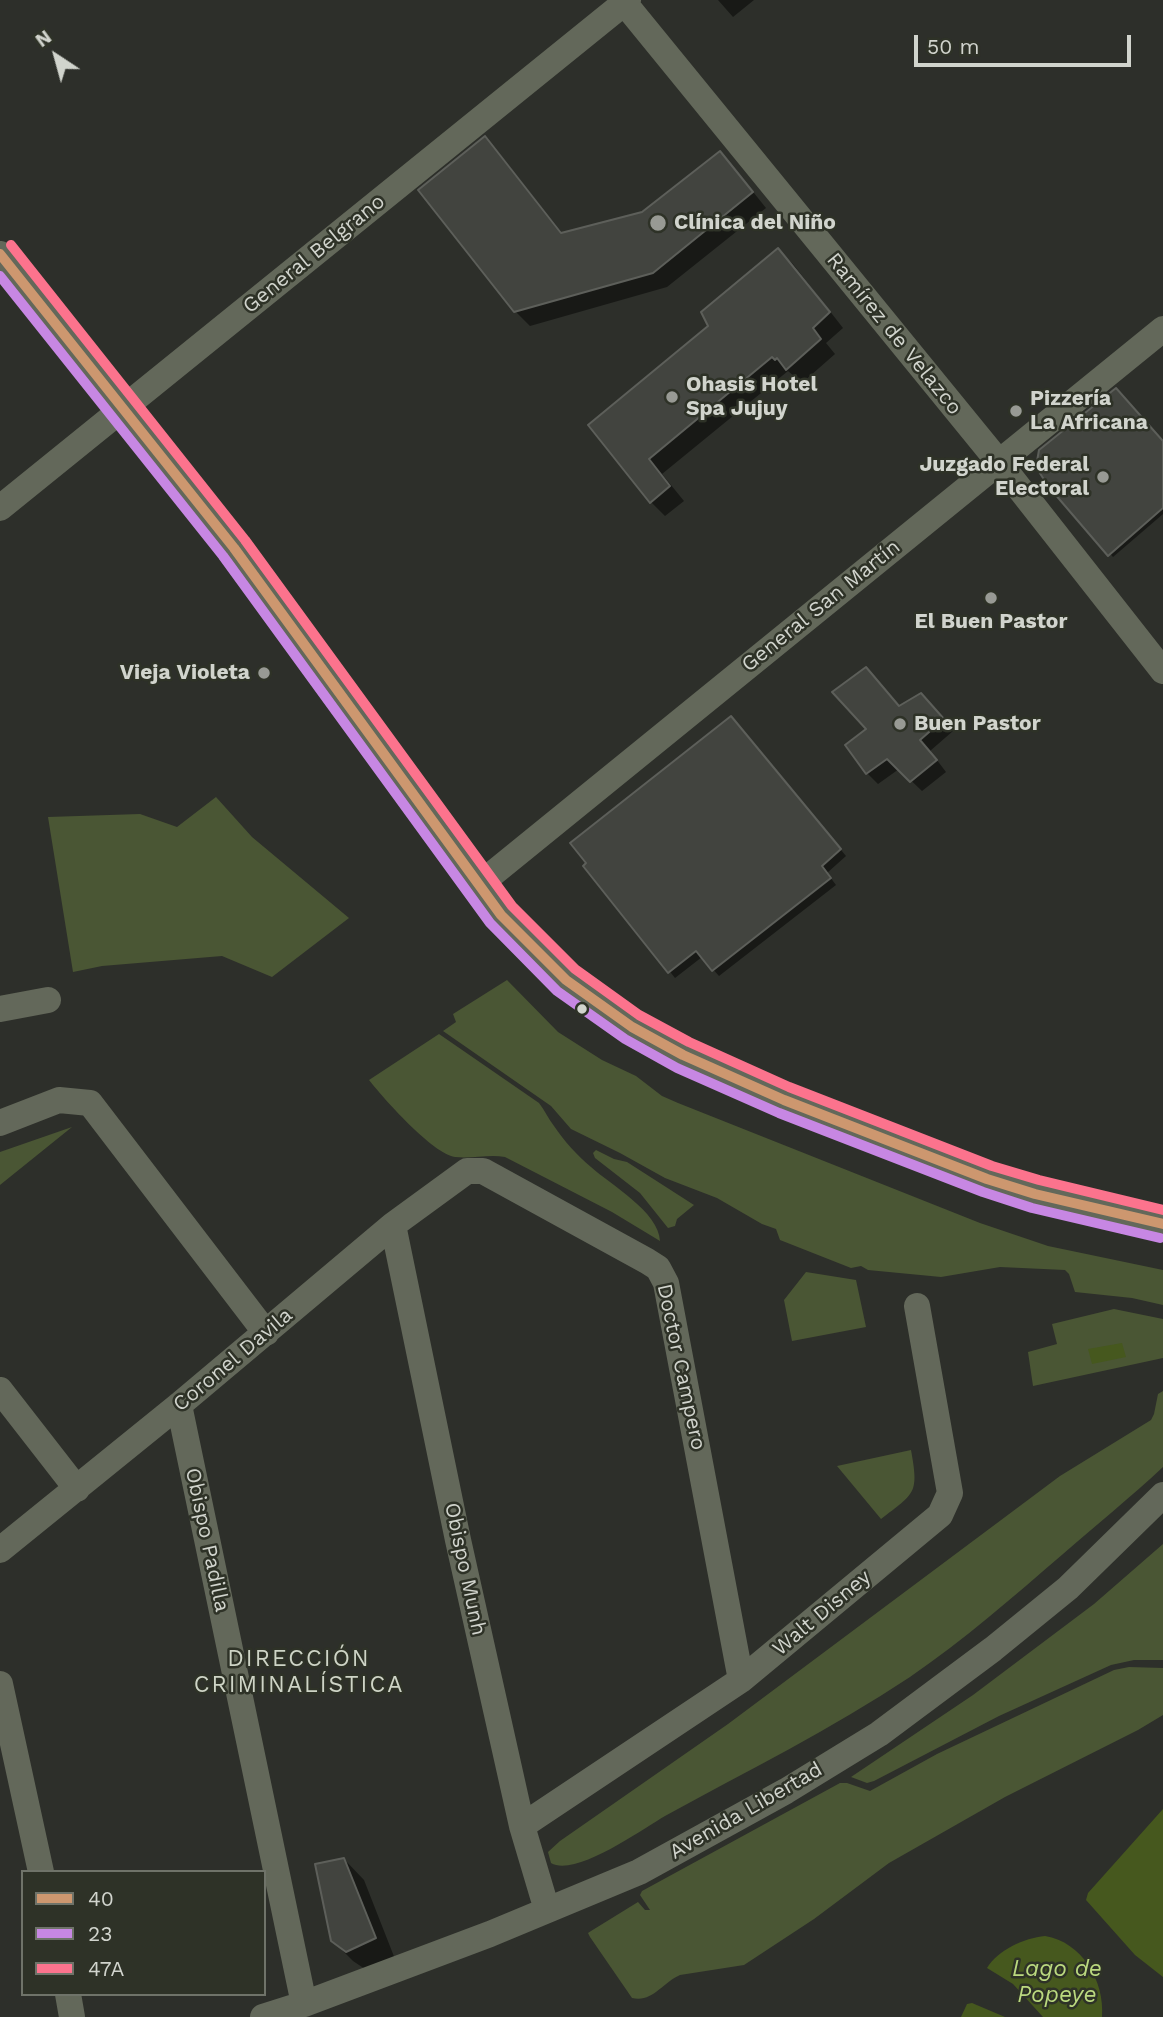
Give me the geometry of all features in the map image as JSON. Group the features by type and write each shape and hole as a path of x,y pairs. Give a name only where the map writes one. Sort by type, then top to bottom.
{"street":[{"name":"General Belgrano","path":"0,508 625,1"},
{"name":"Ramírez de Velazco","path":"625,1 998,461 1163,671"},
{"path":"0,254 234,548 501,915 566,980 632,1027 683,1055 784,1100 966,1172 1035,1194 1163,1224"},
{"name":"General San Martín","path":"480,884 1163,329"},
{"path":"0,1009 48,1000"},
{"path":"0,1123 59,1100 90,1103 266,1333"},
{"name":"Coronel Davila","path":"0,1550 266,1333 337,1270 467,1171"},
{"name":"Doctor Campero","path":"467,1171 483,1171 658,1268 669,1296 741,1680"},
{"name":"Obispo Munh","path":"393,1225 458,1540 522,1826 547,1910"},
{"name":"Walt Disney","path":"522,1826 741,1680 940,1514 950,1493 917,1306"},
{"path":"0,1390 77,1489"},
{"name":"Obispo Padilla","path":"179,1405 304,2004"},
{"name":"Avenida Libertad","path":"263,2017 304,2004 639,1872 786,1791 879,1734 944,1688 1068,1588 1163,1495"},
{"path":"0,1684 41,1870"},
{"path":"68,1996 72,2017"}],"shaded area":[{"path":"216,797 252,837 349,918 272,977 222,956 102,966 73,972 48,817 140,814 177,827"},
{"path":"507,980 558,1032 602,1060 636,1076 662,1096 980,1223 1048,1246 1163,1270 1163,1305 1132,1298 1075,1292 1065,1270 1000,1267 941,1277 868,1270 861,1266 851,1268 780,1240 776,1229 717,1198 665,1178 571,1129 551,1106 443,1031 456,1022 453,1014"},
{"path":"439,1034 539,1103 576,1153 633,1200 652,1220 660,1241 612,1212 505,1157 455,1157 446,1154 409,1124 369,1080"},
{"path":"72,1127 0,1185 0,1152"},
{"path":"596,1150 627,1162 694,1205 677,1219 675,1226 668,1228 640,1193 595,1158 593,1153"},
{"path":"806,1272 856,1280 866,1327 792,1341 784,1300"},
{"path":"1114,1309 1163,1319 1163,1358 1033,1386 1028,1352 1057,1344 1052,1324"},
{"path":"1163,1391 1163,1467 950,1648 910,1677 850,1714 609,1850 576,1864 562,1866 551,1863 548,1852 560,1841 728,1724 1060,1476 1151,1420 1158,1394"},
{"path":"911,1450 914,1476 912,1491 881,1519 837,1466"},
{"path":"1163,1544 1163,1660 1134,1660 1111,1665 999,1716 874,1781 867,1783 851,1777 973,1695 1094,1604"},
{"path":"1129,1667 1163,1668 1163,1715 1005,1797 889,1863 814,1919 744,1965 680,1975 645,1998 632,1998 588,1933 638,1902 645,1910 650,1910 640,1895 642,1891 840,1783 870,1791 937,1754 1114,1670"}],"water":[{"path":"1122,1343 1126,1357 1092,1364 1088,1349"},
{"name":"Lago de Popeye","path":"1163,1809 1163,1977 1135,1955 1086,1900 1088,1893"},
{"name":"Lago de Popeye","path":"1045,1936 1070,1946 1088,1965 1100,1990 1102,2017 1043,2017 1013,1984 987,1968 1012,1946"},
{"name":"Lago de Popeye","path":"972,2003 1005,2017 961,2017 967,2004"}],"building":[{"name":"Clínica del Niño","path":"485,136 561,233 642,212 720,151 753,192 653,273 514,312 418,190"},
{"name":"Ohasis Hotel Spa Jujuy","path":"778,248 830,312 813,328 821,339 786,370 777,358 775,360 772,357 649,459 670,486 650,503 588,425 708,326 701,312"},
{"name":"Juzgado Federal Electoral","path":"1116,388 1163,441 1163,508 1108,556 1048,486 1036,467 1039,450"},
{"name":"Buen Pastor","path":"866,667 899,706 921,693 944,719 920,740 937,760 910,782 887,759 866,774 845,745 866,729 832,692"},
{"path":"731,716 841,849 822,866 831,878 712,971 696,951 668,973 583,866 586,863 570,843"},
{"path":"344,1858 376,1938 346,1952 331,1941 315,1864"}],"transit line":[{"name":"47A","path":"11,245 245,540 512,906 575,969 639,1015 689,1042 789,1087 992,1166 1163,1210"},
{"name":"40","path":"0,254 234,548 501,915 566,980 632,1027 683,1055 784,1100 987,1179 1035,1194 1163,1224"},
{"name":"23","path":"0,276 223,556 490,923 557,991 625,1039 677,1068 779,1113 983,1192 1032,1208 1160,1238"}],"place":[{"name":"Clínica del Niño","path":"658,223"},
{"name":"Ohasis Hotel Spa Jujuy","path":"672,397"},
{"name":"Pizzería La Africana","path":"1016,411"},
{"name":"Juzgado Federal Electoral","path":"1103,477"},
{"name":"El Buen Pastor","path":"991,598"},
{"name":"Vieja Violeta","path":"264,673"},
{"name":"Buen Pastor","path":"900,724"}],"district":[{"name":"DIRECCIÓN CRIMINALÍSTICA","path":"299,1672"}]}
